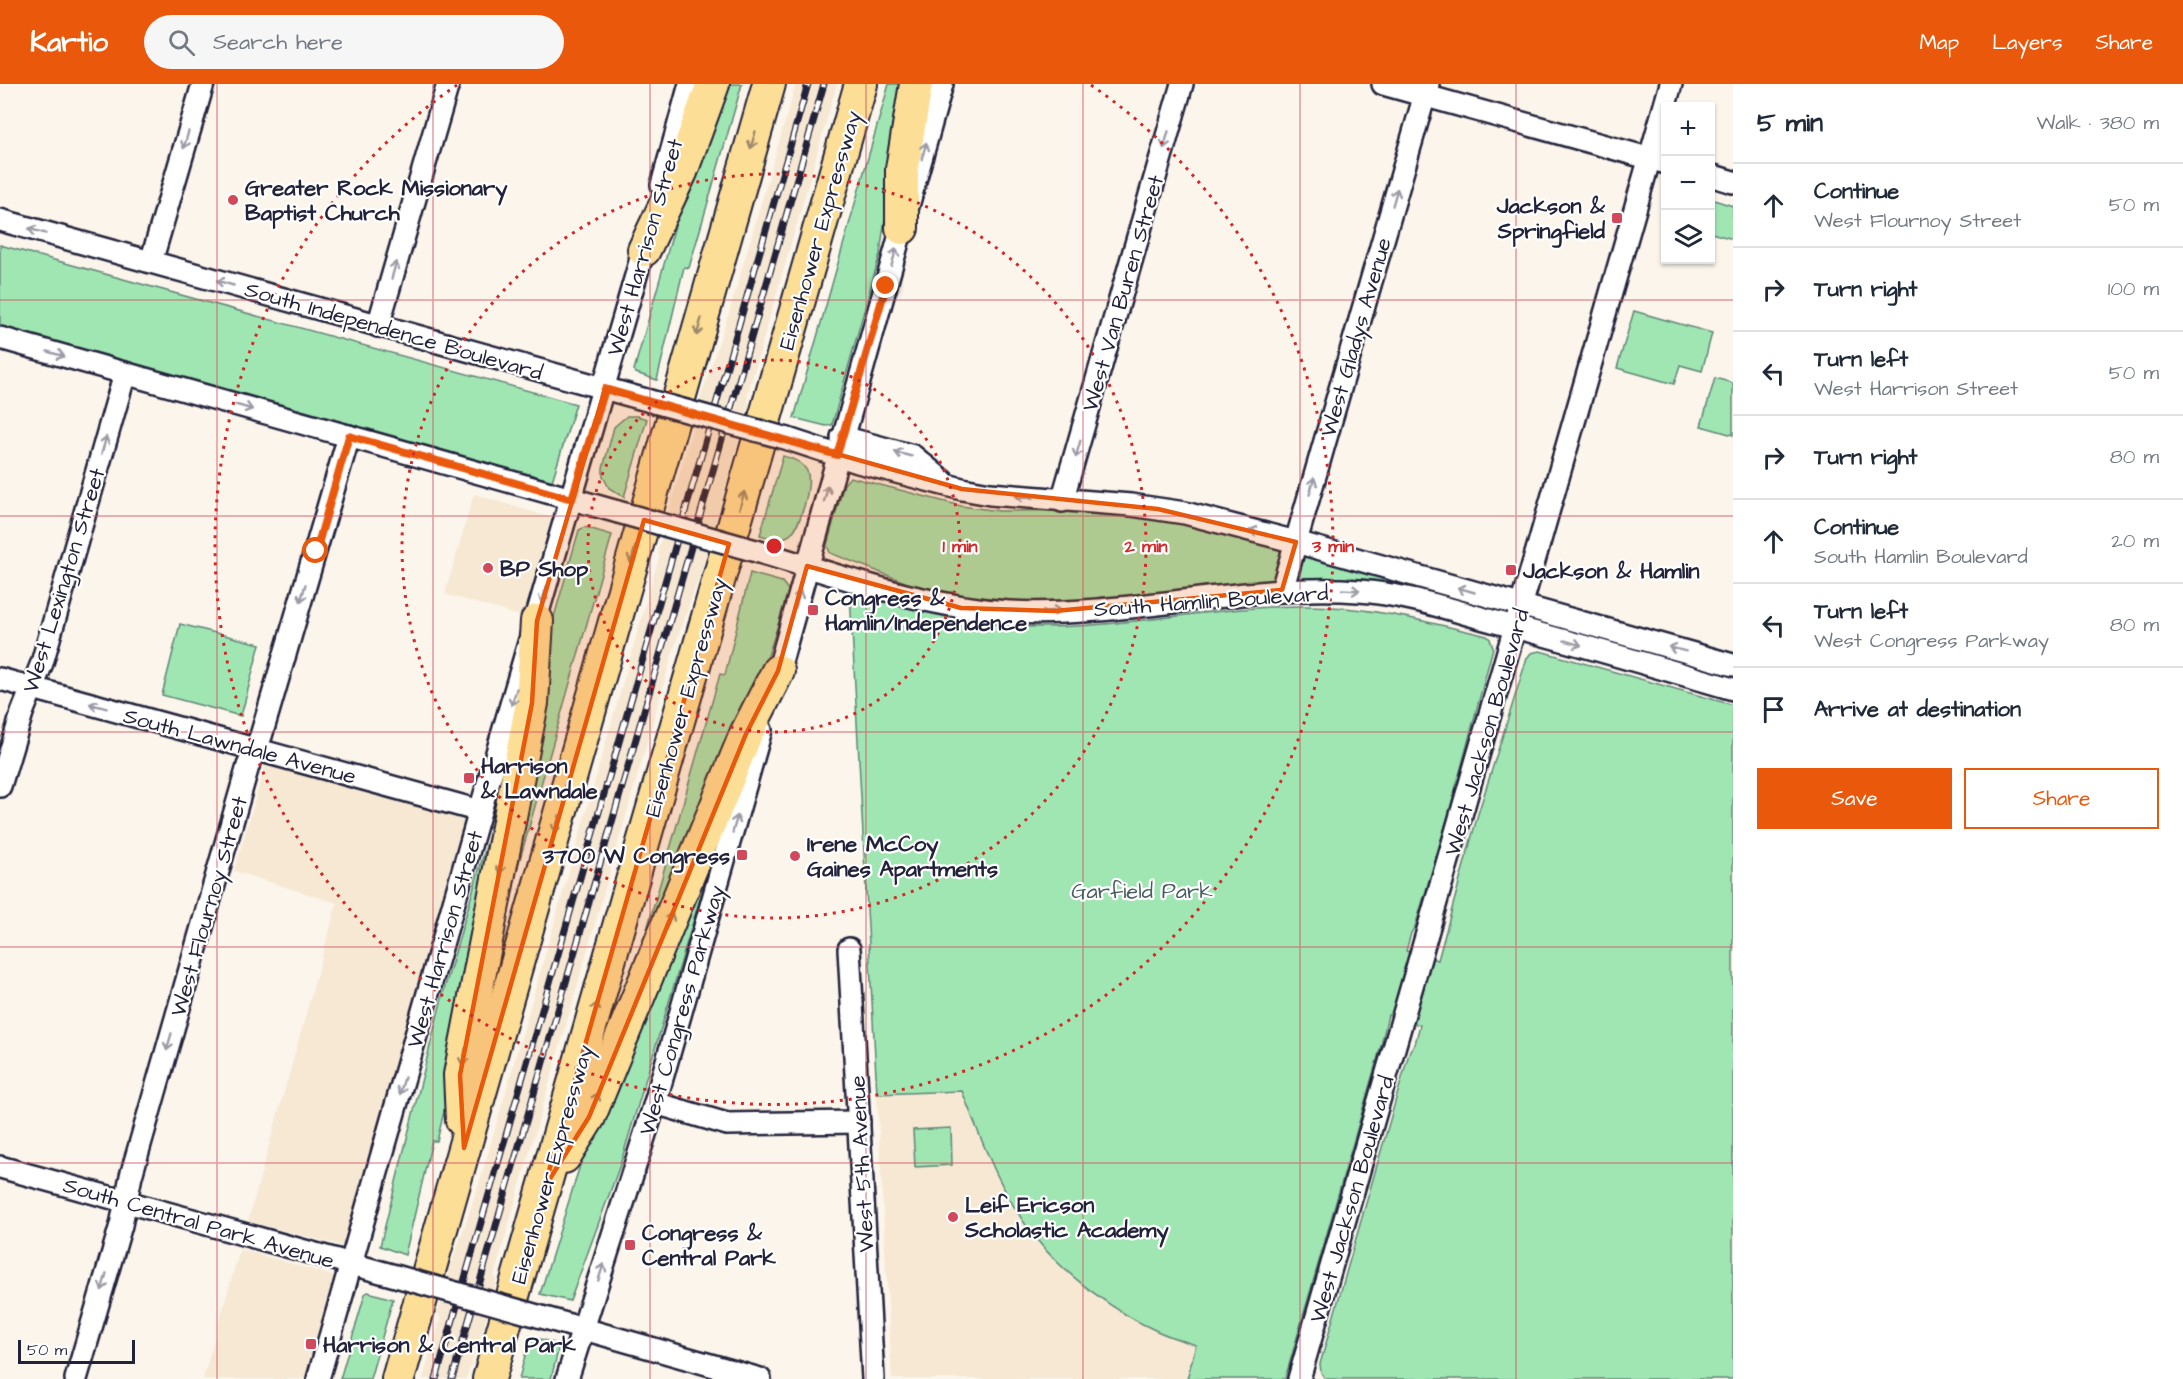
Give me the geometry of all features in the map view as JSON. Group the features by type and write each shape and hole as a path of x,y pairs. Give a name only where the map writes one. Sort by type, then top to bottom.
{"highway":[{"path":"644,250 681,172 713,84"},
{"path":"398,1379 769,84"},
{"name":"Eisenhower Expressway","path":"489,1379 861,84"},
{"path":"902,228 902,169 916,84"},
{"path":"464,1148 460,1075 532,703 537,621"},
{"path":"544,1188 588,1117 746,734 778,671"}],"street":[{"path":"151,262 203,84"},
{"path":"378,326 448,84"},
{"name":"West Harrison Street","path":"318,1379 480,811 605,389 690,84"},
{"name":"West Congress Parkway","path":"567,1379 655,1103 942,84"},
{"name":"West Van Buren Street","path":"1062,501 1182,84"},
{"path":"1383,84 1426,90 1658,161"},
{"name":"West Jackson Boulevard","path":"1299,1379 1522,606 1658,161 1671,84"},
{"name":"West Gladys Avenue","path":"1282,590 1426,90"},
{"path":"1715,177 1733,182"},
{"name":"South Independence Boulevard","path":"0,220 788,439"},
{"path":"0,338 572,499"},
{"name":"West Lexington Street","path":"0,786 22,713 42,663 125,373"},
{"name":"West Flournoy Street","path":"76,1379 245,777 266,719 349,436"},
{"name":"South Hamlin Boulevard","path":"788,439 840,446 951,487 990,494 1131,505 1185,513 1733,665"},
{"name":"South Hamlin Boulevard","path":"572,499 927,601 961,608 1010,612 1098,608 1282,590 1382,593 1516,627 1733,689"},
{"name":"South Lawndale Avenue","path":"0,679 480,811"},
{"name":"West 5th Avenue","path":"849,949 873,1379"},
{"path":"655,1103 727,1124 859,1122"},
{"name":"South Central Park Avenue","path":"0,1167 760,1379"}],"highlighted area":[{"path":"605,389 962,489 1158,509 1296,542 1282,590 1055,611 961,608 807,566 778,671 746,734 589,1117 544,1188 729,544 644,520 464,1148 460,1075 532,703 537,621"}],"shaded area":[{"path":"796,84 837,84 747,396 749,404 704,563 674,648 494,1276 496,1280 484,1327 466,1379 423,1379 440,1320 438,1312 451,1266 480,1181 540,973 659,557 658,550 703,390 732,303"},
{"path":"474,494 552,518 524,617 445,594"},
{"path":"266,763 468,818 343,1246 248,1221 337,903 234,871"},
{"name":"Leif Ericson Scholastic Academy","path":"962,1091 989,1157 1075,1278 1124,1313 1157,1331 1196,1346 1187,1379 892,1379 877,1094"},
{"path":"240,1249 334,1276 304,1379 203,1379"}],"green space":[{"path":"724,84 742,84 689,268 684,267 657,380 636,373 634,370 682,201"},
{"path":"889,84 910,84 889,189 880,254 832,425 826,426 794,418"},
{"path":"1715,200 1733,206 1733,239 1715,234"},
{"path":"0,245 576,404 552,481 0,328"},
{"path":"1634,311 1712,333 1702,371 1680,365 1674,384 1617,368"},
{"path":"1715,378 1733,383 1733,435 1701,426"},
{"path":"627,416 647,419 624,497 609,488 603,476 603,468 614,427"},
{"path":"783,456 796,461 807,471 807,495 801,516 793,532 784,538 774,538 760,535"},
{"path":"850,477 961,506 1000,511 1090,510 1161,517 1278,546 1281,555 1280,564 1273,583 1082,603 1000,603 923,589 830,553 827,545 844,484"},
{"path":"585,527 612,535 501,926 554,617 579,530"},
{"path":"1307,555 1429,590 1368,581 1300,581 1304,557"},
{"path":"750,573 782,582 789,591 762,674 630,989 720,674 725,675"},
{"name":"Garfield Park","path":"850,593 968,621 1016,626 1106,624 1267,607 1324,606 1394,615 1487,636 1493,648 1449,813 1406,951 1438,960 1478,814 1527,658 1531,653 1540,651 1733,705 1733,1379 1325,1379 1320,1364 1410,1050 1415,1044 1420,1025 1388,1015 1285,1379 1187,1379 1196,1345 1142,1324 1109,1304 1062,1267 1038,1241 1004,1189 962,1091 877,1094"},
{"path":"180,624 260,644 241,716 162,695"},
{"path":"500,798 456,1056 437,1141 432,1141 405,1255 380,1246 444,990"},
{"path":"723,822 620,1165 570,1301 540,1294 586,1146"},
{"path":"951,1128 952,1165 915,1167 913,1130"},
{"path":"368,1292 393,1299 370,1379 340,1379 365,1294"},
{"path":"530,1336 557,1344 559,1347 551,1379 519,1379"}],"railway":[{"path":"436,1379 808,84"},
{"path":"452,1379 824,84"}],"place":[{"name":"Greater Rock Missionary Baptist Church","path":"233,200"},
{"name":"Jackson & Springfield","path":"1617,218"},
{"name":"BP Shop","path":"488,568"},
{"name":"Jackson & Hamlin","path":"1511,570"},
{"name":"Congress & Hamlin/Independence","path":"813,610"},
{"name":"Harrison & Lawndale","path":"469,778"},
{"name":"3700 W Congress","path":"742,855"},
{"name":"Irene McCoy Gaines Apartments","path":"795,856"},
{"name":"Leif Ericson Scholastic Academy","path":"953,1217"},
{"name":"Congress & Central Park","path":"630,1245"},
{"name":"Harrison & Central Park","path":"311,1344"}],"route":[{"path":"316,551 349,436 572,499 605,389 788,439 837,455 886,286"}]}
